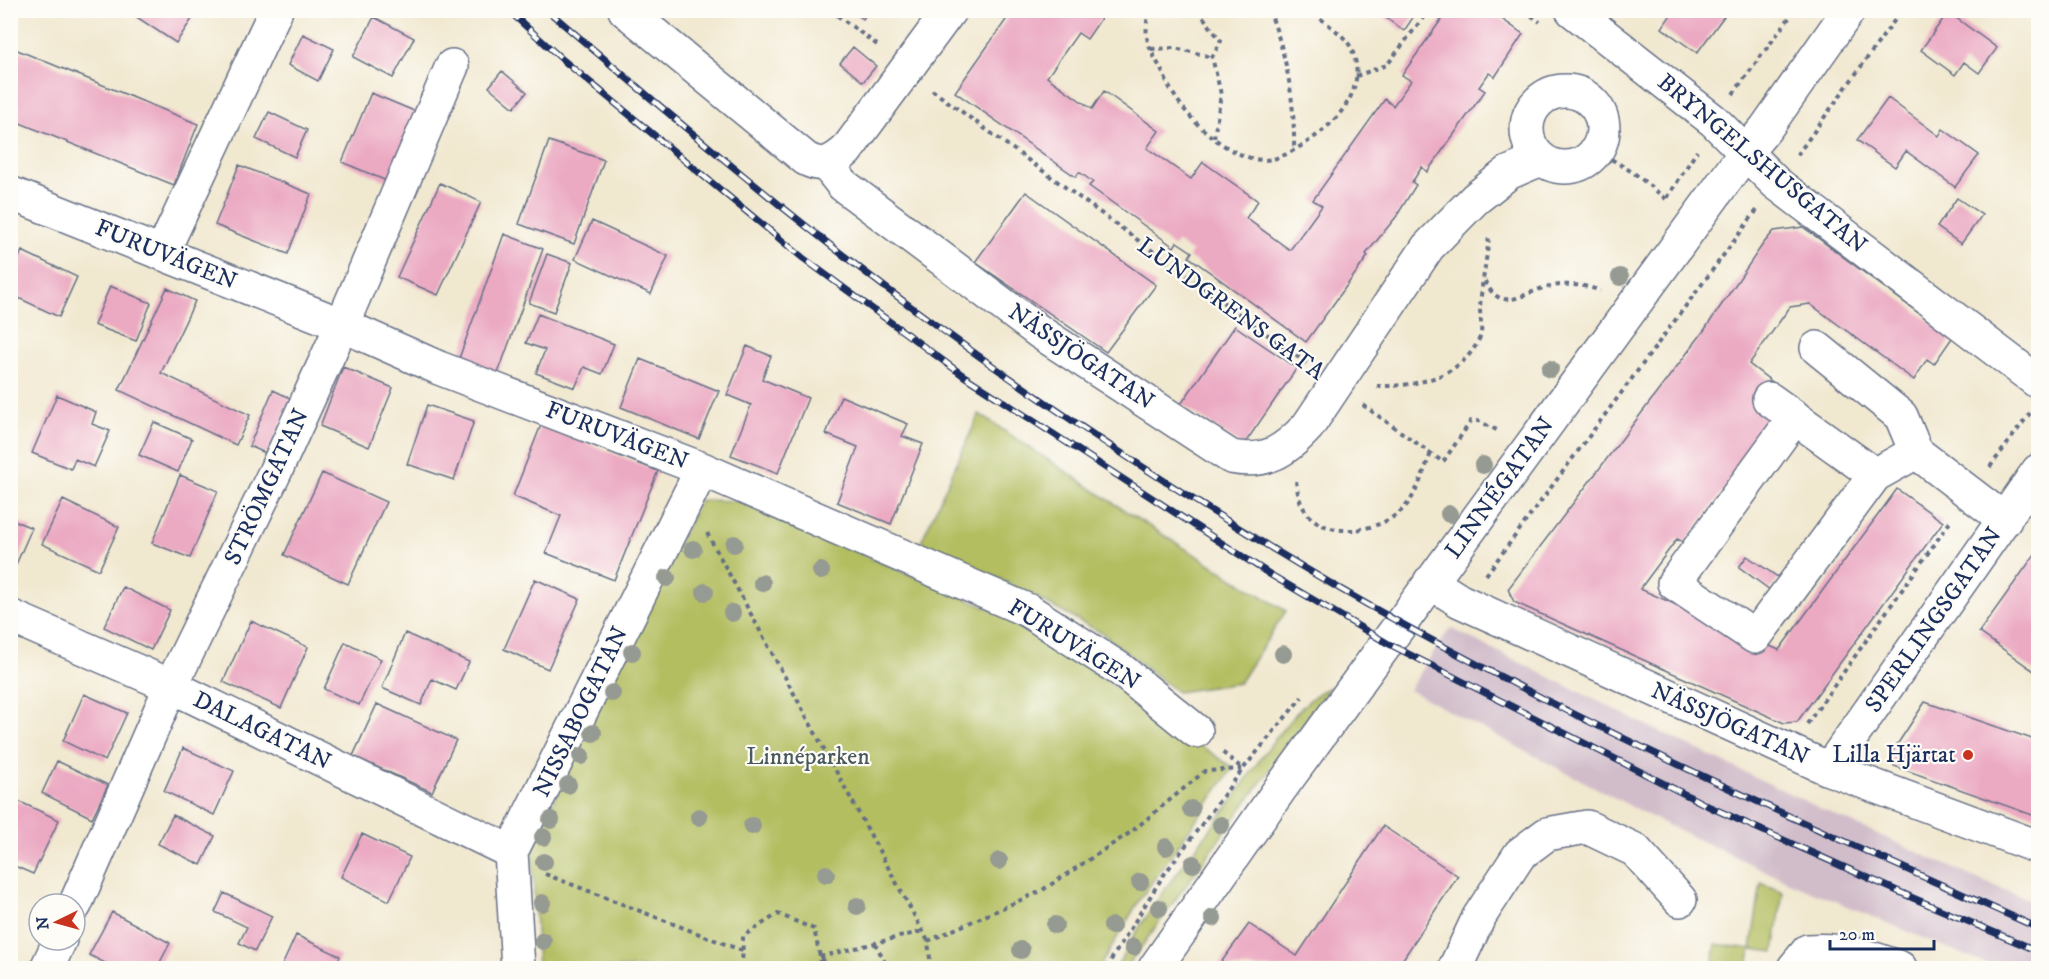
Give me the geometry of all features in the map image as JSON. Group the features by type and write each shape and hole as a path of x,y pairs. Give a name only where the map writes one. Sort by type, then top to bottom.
{"street":[{"path":"162,253 276,10"},
{"path":"625,10 816,165 827,165 846,151 950,10"},
{"name":"BRYNGELSHUSGATAN","path":"1572,10 1714,120 1776,183 2035,396"},
{"name":"LINNÉGATAN","path":"1155,969 1273,798 1745,153 1766,128 1849,10"},
{"name":"STRÖMGATAN","path":"81,892 171,686 275,472 342,326 452,66"},
{"path":"1556,91 1573,92 1594,105 1603,129 1596,150 1589,159 1573,166 1556,166 1541,159 1527,137 1528,120 1541,99 1556,91"},
{"name":"LUNDGRENS GATA","path":"1334,384 1428,247 1508,173 1541,159"},
{"name":"NÄSSJÖGATAN","path":"827,165 843,185 1041,333 1231,457 1249,461 1270,456 1291,444 1308,426 1334,384"},
{"name":"FURUVÄGEN","path":"10,193 342,326 439,368 702,469 1029,611 1121,670 1196,731"},
{"path":"1817,348 1901,416 1916,452 2005,520"},
{"path":"1875,475 1782,408 1674,582 1755,637 1875,475 1916,452"},
{"name":"NISSABOGATAN","path":"512,861 702,469"},
{"name":"SPERLINGSGATAN","path":"1829,769 2038,471"},
{"name":"NÄSSJÖGATAN","path":"1430,582 1460,601 1829,769 2038,847"},
{"name":"DALAGATAN","path":"10,616 171,686 512,861"},
{"path":"1455,969 1479,916 1520,854 1547,834 1587,827 1597,831 1635,850 1680,900"},
{"path":"512,861 518,969"},
{"path":"1794,969 1808,951 1830,949 1874,957 1900,969"},
{"path":"47,969 55,952"}],"path":[{"name":"LUNDGRENS GATA","path":"830,10 876,43 906,71 1334,384"},
{"path":"1149,10 1145,32 1150,50 1173,94 1191,119 1214,138 1241,153 1262,160 1279,158 1324,132 1338,118 1348,100 1356,76 1349,45 1309,10"},
{"path":"1198,10 1221,41 1212,57 1221,94 1214,138"},
{"path":"1269,10 1285,55 1292,100 1294,151"},
{"path":"1356,76 1387,65 1429,10"},
{"path":"1460,601 1477,588 1902,10"},
{"path":"1150,50 1176,48 1212,57"},
{"path":"1596,150 1635,173 1666,199"},
{"path":"1334,384 1401,386 1428,381 1445,374 1458,364 1479,337 1482,329 1480,307 1490,204 1496,183"},
{"path":"1484,281 1495,295 1506,299 1518,300 1551,287 1590,286 1600,291"},
{"path":"1334,384 1443,462 1471,421 1478,421 1500,431"},
{"path":"1806,724 1971,493 2035,396"},
{"path":"1291,444 1301,504 1319,521 1346,531 1374,527 1402,511 1417,486 1431,453"},
{"path":"688,498 923,931 928,941 931,969"},
{"path":"928,941 1041,891 1131,832 1205,771 1243,769 1196,731"},
{"path":"512,861 743,951"},
{"path":"742,969 743,936 778,914 814,929 820,957 819,969"},
{"path":"820,957 923,931"},
{"path":"875,943 888,969"},
{"path":"820,957 832,969"}],"shaded area":[{"path":"1450,628 1826,811 1977,879 2038,903 2038,968 1995,968 1789,882 1655,819 1409,690"}],"green space":[{"path":"979,414 1136,518 1286,611 1239,683 1177,692 1102,633 1004,581 920,544"},
{"name":"Linnéparken","path":"700,500 737,501 1021,622 1233,768 1140,899 1099,968 538,968 532,850 570,764"},
{"path":"1330,687 1126,968 1116,968 1155,904 1262,756 1303,706"},
{"path":"1761,883 1783,892 1774,952 1751,949"},
{"path":"1716,944 1751,949 1748,968 1712,968"}],"building":[{"path":"126,10 198,10 176,43"},
{"path":"851,10 869,10 863,19"},
{"path":"1013,10 1107,10 1087,39 1078,33 1047,77 1092,109 1104,91 1159,131 1147,148 1191,179 1203,162 1258,201 1246,218 1290,250 1322,206 1313,200 1385,99 1393,106 1411,81 1402,75 1448,10 1489,10 1523,34 1495,77 1489,73 1479,87 1485,91 1427,172 1422,167 1412,182 1416,185 1396,217 1366,254 1368,256 1306,342 1189,257 1192,252 1177,242 1174,247 1089,186 1093,182 1079,172 1076,177 955,92"},
{"path":"1375,10 1418,10 1404,31"},
{"path":"1674,10 1725,10 1727,12 1697,53 1662,28"},
{"path":"1948,12 1997,48 1979,73 1964,62 1955,75 1921,50"},
{"path":"374,17 414,38 393,78 353,57"},
{"path":"303,34 334,49 318,81 288,65"},
{"path":"10,47 198,124 174,185 10,119"},
{"path":"853,47 876,66 863,82 840,63"},
{"path":"502,71 527,92 514,108 489,87"},
{"path":"371,93 419,113 389,182 342,162"},
{"path":"1888,98 1939,136 1943,129 1979,155 1955,187 1906,151 1895,167 1857,140"},
{"path":"269,112 307,130 295,157 256,139"},
{"path":"549,141 604,160 574,244 519,224"},
{"path":"239,165 311,194 288,254 215,225"},
{"path":"440,183 481,202 438,295 397,277"},
{"path":"1026,192 1156,285 1106,352 975,262"},
{"path":"1957,198 1982,215 1961,244 1937,227"},
{"path":"592,221 668,256 651,294 575,259"},
{"path":"1803,227 1952,338 1934,364 1927,359 1914,380 1810,304 1790,307 1749,364 1792,397 1685,543 1677,539 1640,589 1779,650 1897,489 1943,522 1797,722 1784,723 1514,602 1508,589 1703,332 1763,244 1774,231"},
{"path":"504,234 543,249 496,379 457,364"},
{"path":"22,251 77,277 59,317 10,294 10,276"},
{"path":"547,254 572,263 554,312 529,303"},
{"path":"110,286 151,303 136,341 94,325"},
{"path":"167,288 195,301 161,373 250,415 236,445 119,390"},
{"path":"538,314 614,344 602,374 584,367 575,388 536,373 545,350 526,343"},
{"path":"1235,326 1297,368 1243,446 1181,404"},
{"path":"747,346 771,356 762,379 808,398 778,473 731,455 751,405 727,395"},
{"path":"640,359 719,391 699,439 621,407"},
{"path":"343,367 393,388 369,447 320,426"},
{"path":"273,390 292,399 268,454 249,446"},
{"path":"57,395 96,412 92,424 110,431 94,467 75,459 71,469 32,453"},
{"path":"841,396 908,424 902,436 923,444 891,524 837,502 858,447 826,434"},
{"path":"427,405 474,421 454,480 407,464"},
{"path":"154,422 192,439 178,472 139,455"},
{"path":"541,425 658,471 614,580 546,553 561,516 513,496"},
{"path":"322,473 386,502 348,584 284,555"},
{"path":"180,475 218,491 190,558 152,543"},
{"path":"63,500 119,527 99,570 42,544"},
{"path":"10,519 32,528 14,569 10,568"},
{"path":"2038,550 2038,674 1979,632"},
{"path":"1747,556 1779,578 1770,590 1739,567"},
{"path":"535,579 580,599 548,669 504,649"},
{"path":"123,587 170,610 151,650 104,627"},
{"path":"251,621 308,647 281,708 223,682"},
{"path":"405,633 469,662 456,690 432,679 421,705 382,688"},
{"path":"345,642 381,659 359,705 324,689"},
{"path":"84,694 127,713 105,761 63,741"},
{"path":"1925,702 2038,741 2038,817 1894,766 1891,754"},
{"path":"377,704 456,740 432,792 353,756"},
{"path":"183,748 234,771 214,815 164,791"},
{"path":"57,761 108,785 92,818 42,793"},
{"path":"16,800 59,820 33,874 10,864 10,811"},
{"path":"173,815 215,836 201,865 158,844"},
{"path":"1383,826 1458,876 1397,968 1217,968 1249,924 1297,956"},
{"path":"362,834 410,857 389,901 341,877"},
{"path":"224,893 272,916 255,951 239,943 247,927 215,912"},
{"path":"112,912 170,943 157,968 115,968 89,955"},
{"path":"296,935 340,956 335,968 281,968"}],"railway":[{"path":"508,10 563,60 803,258 964,376 1271,575 1387,643 1710,807 2038,951"},
{"path":"547,10 681,124 863,271 910,306 1091,433 1278,552 1369,606 1557,705 1748,797 2038,928"}],"place":[{"name":"Lilla Hjärtat","path":"1968,755"}]}
